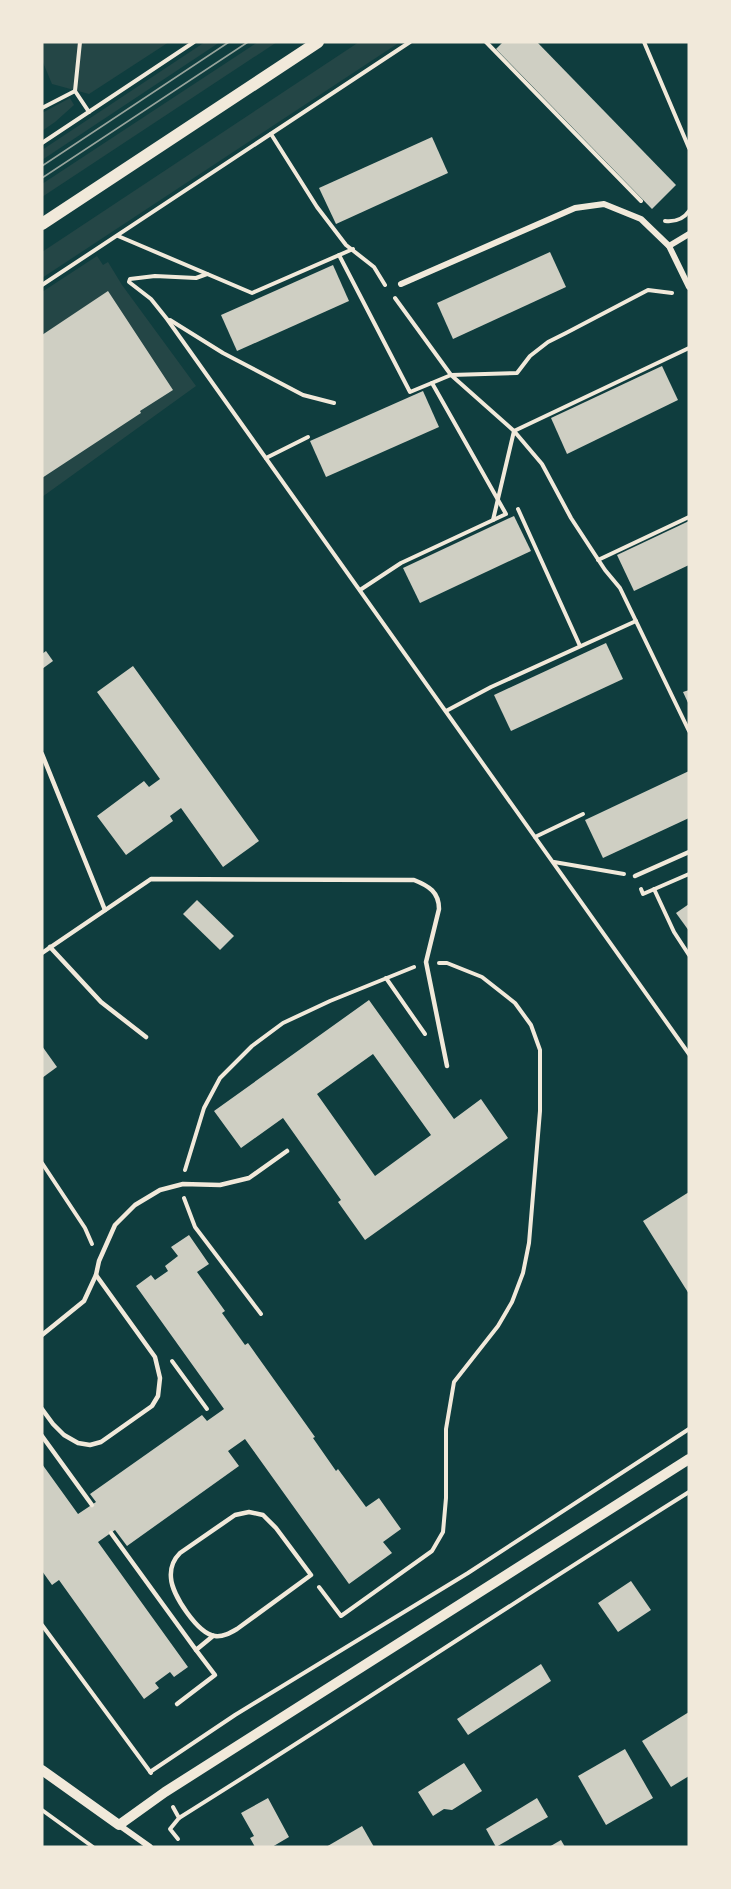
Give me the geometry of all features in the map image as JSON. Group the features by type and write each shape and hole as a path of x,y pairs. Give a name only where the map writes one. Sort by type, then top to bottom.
{"main road":[{"path":"42,224 318,42"}],"street":[{"path":"401,284 575,208 604,204 641,219 669,246 689,286"},
{"path":"669,246 689,234"},
{"path":"119,1825 185,1779 689,1459"},
{"path":"42,1770 150,1847"}],"lane":[{"path":"42,754 105,910"},
{"path":"635,876 689,852"},
{"path":"42,953 150,879 414,880 432,889 438,897 440,909 426,962 447,1066"},
{"path":"50,947 101,1002 146,1037"},
{"path":"42,1335 84,1301 115,1225 135,1205 160,1190 183,1184 220,1185 249,1178 286,1151"},
{"path":"42,1409 64,1435 78,1443 90,1445 101,1442 152,1406 158,1396 160,1378 155,1357 96,1275"},
{"path":"42,1436 92,1505"},
{"path":"196,1650 213,1636 225,1635 237,1629 311,1575 276,1528 263,1515 249,1512 235,1515 180,1552 171,1566 171,1580 175,1594 197,1626 213,1636"},
{"path":"111,1533 214,1675 177,1704"}],"path":[{"path":"80,42 75,91 88,112"},
{"path":"42,142 194,42"},
{"path":"42,285 410,42"},
{"path":"486,42 644,204"},
{"path":"644,42 689,148"},
{"path":"42,108 75,91"},
{"path":"271,134 317,207 346,245 374,267 451,375 514,431 542,464 571,518 598,560 620,588 689,731"},
{"path":"660,221 675,222 686,216 689,210"},
{"path":"117,236 252,293 353,249"},
{"path":"339,255 410,392 451,375 518,373 530,356 548,342 648,290 672,292"},
{"path":"207,274 196,278 155,276 130,279 129,282 151,299 167,319 689,1054"},
{"path":"167,319 223,353 303,395 334,404"},
{"path":"514,431 689,348"},
{"path":"360,590 401,563 506,514 432,383"},
{"path":"493,520 514,431"},
{"path":"266,458 308,437"},
{"path":"518,509 580,646"},
{"path":"598,560 689,517"},
{"path":"446,711 491,687 636,621"},
{"path":"535,837 583,814"},
{"path":"553,862 635,876"},
{"path":"654,889 674,932 689,955"},
{"path":"261,1314 195,1227 182,1190 186,1164 204,1108 220,1078 252,1046 283,1023 426,962 447,963 483,978 515,1004 531,1026 540,1050 540,1111 529,1243 523,1273 512,1302 498,1326 454,1382 446,1429 446,1498 443,1532 432,1551 341,1616 311,1575"},
{"path":"386,978 427,1036"},
{"path":"42,1625 150,1772 235,1715 468,1573 689,1429"},
{"path":"179,1818 689,1492"},
{"path":"42,1810 93,1847"}],"shaded area":[{"path":"42,42 169,42 89,94 52,84 42,60"},
{"path":"205,42 220,42 42,160 42,150"},
{"path":"258,42 277,42 42,197 42,184"},
{"path":"359,42 400,42 42,278 42,252"},
{"path":"70,98 74,105 42,131 42,113"},
{"path":"97,256 103,265 108,262 122,285 196,386 42,497 42,478 172,390 108,292 42,335 42,292"}],"building":[{"path":"503,42 537,42 676,185 652,209 496,49"},
{"path":"432,137 448,173 336,224 319,188"},
{"path":"550,252 566,287 453,339 437,303"},
{"path":"333,265 349,301 237,351 221,315"},
{"path":"108,291 173,390 42,478 42,335"},
{"path":"662,366 678,400 567,454 551,418"},
{"path":"423,391 439,427 326,477 310,441"},
{"path":"514,516 531,551 420,603 403,568"},
{"path":"689,521 689,565 634,591 617,555"},
{"path":"606,643 623,679 511,731 494,695"},
{"path":"46,651 53,661 42,669 42,654"},
{"path":"133,666 259,841 223,867 181,808 170,816 173,821 126,855 97,816 144,781 149,787 160,779 97,692"},
{"path":"689,690 689,705 683,692"},
{"path":"689,771 689,818 603,858 585,820"},
{"path":"197,900 234,936 220,950 183,914"},
{"path":"689,904 689,931 676,913"},
{"path":"369,1000 454,1119 481,1099 508,1138 365,1240 338,1202 341,1200 283,1118 241,1148 214,1111","holes":["373,1054 431,1135 375,1176 317,1094"]},
{"path":"42,1046 57,1067 42,1078"},
{"path":"689,1192 689,1294 643,1221"},
{"path":"189,1235 209,1264 197,1272 225,1311 222,1313 245,1345 248,1343 315,1437 313,1438 336,1471 338,1469 366,1507 379,1498 401,1529 383,1542 392,1553 349,1584 245,1439 228,1451 239,1466 127,1546 115,1530 98,1542 188,1667 174,1677 170,1672 155,1683 159,1688 144,1699 59,1580 52,1585 42,1571 42,1464 78,1514 96,1502 90,1494 202,1415 207,1421 224,1409 136,1286 151,1275 155,1280 168,1271 165,1266 178,1256 171,1247"},
{"path":"631,1581 651,1610 618,1632 598,1603"},
{"path":"541,1664 551,1681 468,1735 457,1719"},
{"path":"689,1712 689,1776 671,1787 642,1741"},
{"path":"625,1749 653,1798 606,1825 578,1776"},
{"path":"464,1763 482,1791 452,1810 444,1809 433,1816 418,1792"},
{"path":"268,1798 289,1837 272,1847 255,1847 250,1838 254,1836 241,1813"},
{"path":"537,1798 548,1817 496,1847 486,1829"},
{"path":"362,1826 374,1847 326,1847"},
{"path":"561,1840 565,1847 549,1847"}],"tram line":[{"path":"42,166 229,42"},
{"path":"42,178 248,42"}]}
